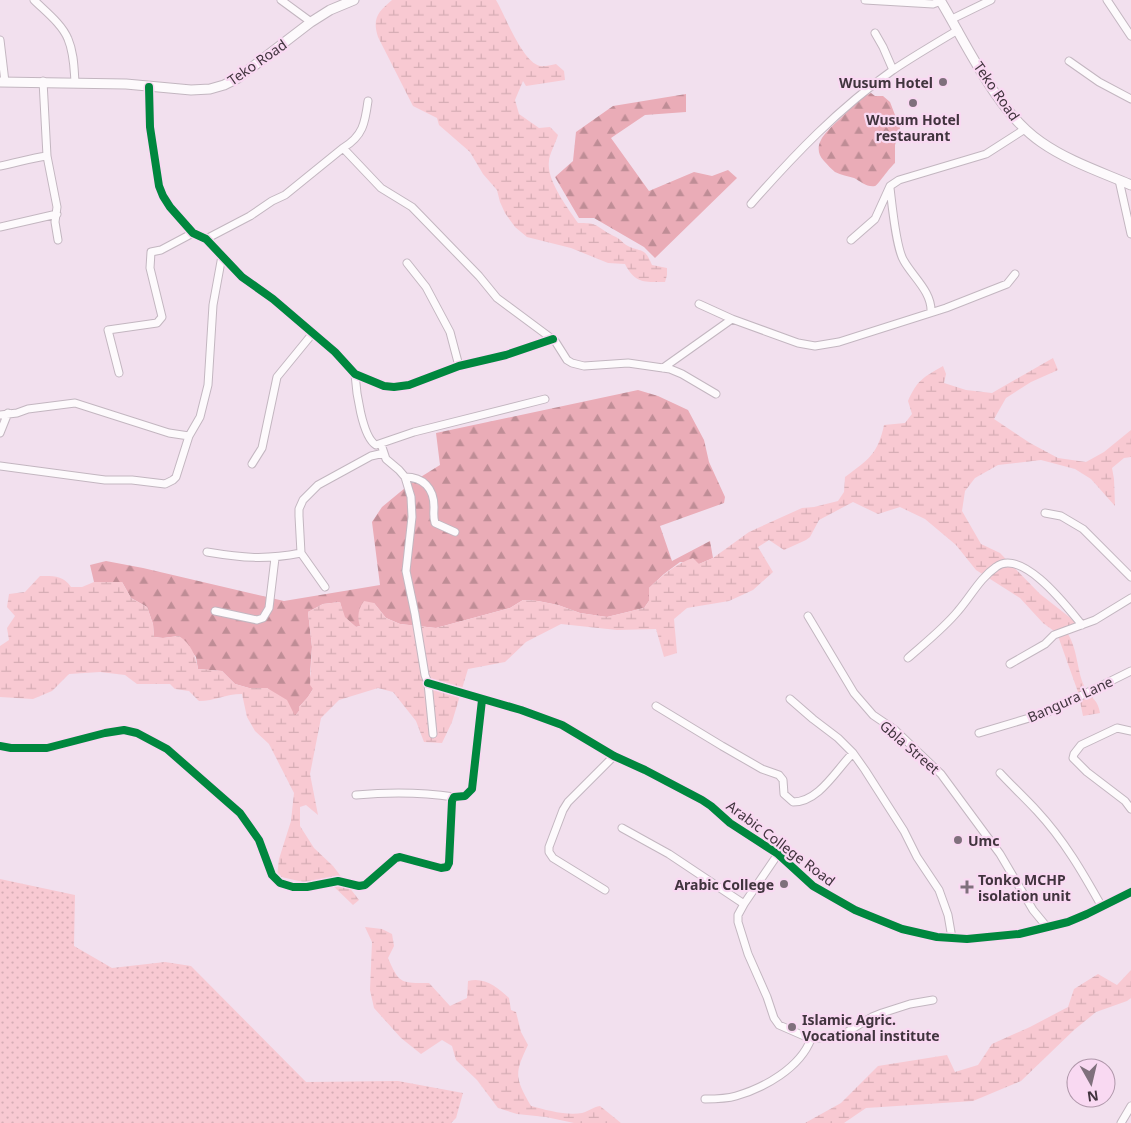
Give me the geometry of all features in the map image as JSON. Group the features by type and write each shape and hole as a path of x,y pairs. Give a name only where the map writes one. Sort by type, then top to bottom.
{"street":[{"path":"34,0 58,24 68,38 74,62 75,82"},
{"path":"281,0 311,22"},
{"name":"Teko Road","path":"3,82 75,82 126,84 190,90 210,89 238,78 311,22 330,10 354,0"},
{"path":"865,0 933,4 940,0"},
{"name":"Teko Road","path":"940,0 991,86 1014,118 1025,129 1057,152 1131,185"},
{"path":"952,20 991,0"},
{"path":"1107,0 1131,36"},
{"path":"751,204 824,126 893,70 958,30"},
{"path":"875,33 884,47 893,70"},
{"path":"0,40 3,82"},
{"path":"1069,61 1099,82 1131,100"},
{"path":"43,81 47,156 57,207 58,240"},
{"path":"149,87 150,127 159,186 170,207 193,233 206,239 242,277 273,299 313,333 335,352 355,374 384,386 409,385 459,366 506,355 553,339"},
{"path":"206,239 250,216 272,200 285,195 353,142 366,122 368,102"},
{"path":"851,240 875,219 890,186 899,180 986,154 1025,129"},
{"path":"343,148 381,188 412,206 497,298 560,345 567,360 578,366 628,363 663,368 682,374 716,394"},
{"path":"0,166 47,156"},
{"path":"1119,180 1131,234"},
{"path":"890,186 900,254 917,282 926,292 932,304 931,312"},
{"path":"0,227 57,214"},
{"path":"119,373 108,330 157,323 160,320 162,317 150,268 150,252 161,250 193,233"},
{"path":"0,466 105,480 132,480 166,484 173,480 189,436 200,417 208,385 213,305 222,256"},
{"path":"408,263 426,287 450,332 459,366"},
{"path":"699,304 805,345 815,346 838,342 946,308 1007,284 1016,274"},
{"path":"663,368 732,318"},
{"path":"252,464 262,448 278,377 313,333"},
{"path":"355,374 362,420 367,435 376,445 414,432 545,399"},
{"path":"0,433 4,414 75,403 168,433 189,436"},
{"path":"380,444 386,459 404,477 411,497 412,516 406,571 428,683 433,734"},
{"path":"325,587 300,553 300,509 308,494 318,484 371,456 384,453"},
{"path":"404,477 424,482 432,491 434,523 455,532"},
{"path":"1045,513 1061,516 1083,529 1131,576"},
{"path":"208,552 239,557 275,558 300,553"},
{"path":"215,611 257,620 264,618 269,608 275,558"},
{"path":"908,658 951,619 990,572 998,565 1005,563 1016,564 1025,568 1058,595 1082,625"},
{"path":"1010,664 1045,644 1054,635 1095,620 1131,598"},
{"name":"Gbla Street","path":"808,616 854,694 873,715 895,730 941,774 1000,854 1032,910 1047,928"},
{"name":"Bangura Lane","path":"979,733 1046,713 1131,671"},
{"name":"Arabic College Road","path":"428,683 520,710 562,725 614,756 702,800 730,823 778,854 813,886 855,910 902,929 937,937 967,939 1000,936 1047,928 1068,922 1131,892"},
{"path":"790,699 813,720 838,738 853,753 904,831 926,873 939,890 948,915 952,938"},
{"path":"356,795 385,792 417,792 454,797 466,796 472,790 482,700"},
{"path":"656,706 762,769 779,775 783,780 784,794 793,802 802,802 814,795 853,753"},
{"path":"1131,732 1117,728 1081,745 1073,758 1086,772 1118,795 1131,809"},
{"path":"0,746 11,748 47,748 124,730 150,740 167,749 212,786 240,813 259,840 272,875 280,882 293,887 338,881 359,886 365,885 396,858 400,857 447,868 449,864 452,801 454,797"},
{"path":"605,890 553,858 549,852 549,847 568,802 614,756"},
{"path":"1000,773 1016,792 1037,811 1075,859 1102,907"},
{"path":"622,828 669,854 744,904"},
{"path":"778,854 738,915 740,931 774,1018 779,1025 810,1039 842,1035 882,1012 933,1000"},
{"path":"705,1099 725,1099 737,1096 771,1081 803,1054 810,1039"},
{"path":"1122,1123 1131,1106"}],"green space":[{"path":"392,0 496,0 515,37 533,63 540,66 556,64 564,71 565,80 526,86 523,81 515,100 519,114 539,128 550,127 558,135 550,155 549,169 559,194 578,223 597,226 627,245 645,252 652,265 667,268 665,282 641,280 629,271 625,264 608,263 571,248 527,237 515,227 505,213 497,190 483,174 470,152 439,125 437,118 413,106 376,30 376,20 380,12"},
{"path":"871,93 875,96 883,96 890,102 900,128 895,145 895,163 875,186 867,185 854,178 835,172 824,161 819,149 820,143 827,132 855,104"},
{"path":"686,94 686,112 645,115 611,138 649,191 694,172 712,176 728,170 737,178 655,258 644,247 594,218 579,218 555,177 573,161 576,132 613,106"},
{"path":"1053,358 1058,370 1031,382 1006,398 994,419 1030,443 1058,458 1086,462 1104,452 1131,430 1131,457 1124,458 1112,468 1115,506 1091,479 1075,469 1041,460 998,465 975,478 965,491 962,511 981,544 1000,553 1040,594 1077,623 1066,631 1073,645 1080,676 1088,692 1096,702 1100,713 1083,716 1078,692 1058,636 1020,598 976,570 956,545 925,519 900,507 878,514 853,502 819,520 810,537 806,540 784,550 769,540 758,547 773,572 753,590 729,601 687,608 674,619 677,653 664,657 656,629 617,630 561,624 526,642 505,662 468,669 452,722 442,743 424,742 416,721 393,692 378,688 339,700 321,718 310,774 318,815 306,805 300,807 300,826 314,848 333,866 359,900 353,905 328,881 303,882 277,876 279,859 291,821 294,793 269,744 255,731 247,717 242,694 199,701 189,691 175,689 170,684 137,684 125,675 100,672 69,674 52,691 33,699 0,697 0,646 9,640 7,628 15,616 7,607 9,594 25,592 40,576 61,578 71,587 82,587 94,582 122,582 131,598 147,607 153,624 154,637 179,636 187,642 192,650 198,669 222,671 235,684 249,688 267,688 287,700 295,716 299,711 299,707 313,689 310,685 312,647 308,612 323,604 340,602 345,617 356,627 360,626 359,613 364,601 374,603 386,618 400,624 436,628 510,608 523,600 558,605 580,613 607,617 644,608 649,601 649,588 680,563 693,558 699,564 713,558 749,532 802,508 838,501 844,492 845,477 871,456 879,443 884,425 905,423 912,414 908,401 911,394 918,384 931,373 943,366 946,374 944,383 966,390 992,393"},
{"path":"638,390 658,396 688,410 704,440 709,462 725,497 724,503 660,526 672,561 710,541 713,558 699,564 680,562 649,588 649,601 644,608 607,617 580,613 558,605 523,600 510,608 436,628 400,624 386,618 374,603 360,626 356,627 344,617 340,602 323,604 308,612 312,647 310,674 313,689 299,707 299,711 295,716 267,688 249,688 235,684 222,671 198,669 196,657 179,636 154,637 153,624 147,607 131,598 122,582 94,582 90,565 106,561 284,601 380,585 372,522 382,507 411,483 440,465 436,433"},
{"path":"0,879 75,895 74,946 112,968 165,962 191,966 306,1082 398,1081 463,1093 456,1118 451,1123 0,1123"},
{"path":"365,927 382,929 392,934 394,946 388,958 398,977 412,983 429,983 450,1006 467,998 468,981 474,980 490,984 509,998 511,1010 516,1012 521,1032 528,1045 520,1063 518,1076 531,1106 570,1114 582,1113 600,1106 621,1123 574,1123 546,1117 517,1114 498,1108 477,1080 456,1060 452,1046 442,1040 421,1054 401,1038 374,1008 370,990 372,942"},
{"path":"1131,970 1131,998 1096,1012 1074,1030 1021,1081 973,1101 866,1108 844,1123 805,1123 841,1103 878,1066 947,1055 955,1072 978,1065 992,1044 1068,1007 1074,989 1098,974 1117,985"}],"cycle path":[{"path":"149,87 150,127 159,186 170,207 193,233 206,239 242,277 273,299 335,352 355,374 384,386 409,385 459,366 506,355 553,339"},
{"path":"428,683 521,710 562,725 614,756 702,800 730,823 778,854 813,886 855,910 902,929 937,937 967,939 1019,934 1068,922 1131,892"},
{"path":"0,746 11,748 47,748 105,733 124,730 137,733 167,749 240,813 259,840 272,875 280,883 293,887 307,887 338,881 359,886 365,885 396,858 400,857 441,868 447,867 449,863 452,801 454,797 465,796 472,789 482,700"}],"place":[{"name":"Wusum Hotel","path":"943,82"},
{"name":"Wusum Hotel restaurant","path":"913,103"},
{"name":"Umc","path":"958,840"},
{"name":"Arabic College","path":"784,884"},
{"name":"Tonko MCHP isolation unit","path":"967,887"},
{"name":"Islamic Agric. Vocational institute","path":"792,1027"}]}
